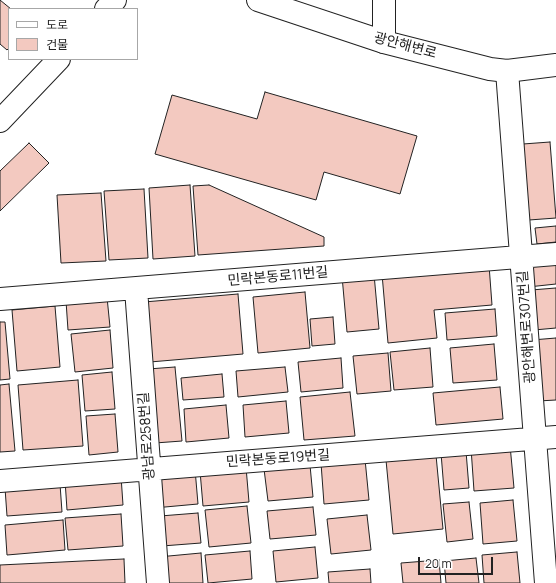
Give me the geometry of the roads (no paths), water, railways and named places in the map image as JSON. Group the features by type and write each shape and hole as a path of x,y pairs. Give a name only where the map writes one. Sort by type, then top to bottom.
{"street":[{"path":"107,8 115,0"},
{"name":"광안해변로","path":"258,0 384,42 490,68 507,71 556,66"},
{"path":"384,0 384,42"},
{"path":"0,120 57,60"},
{"name":"광안해변로307번길","path":"507,71 522,257 546,438 546,583"},
{"name":"민락본동로11번길","path":"0,299 556,254"},
{"name":"광남로258번길","path":"136,289 158,583"},
{"name":"민락본동로19번길","path":"0,481 546,438"}]}
